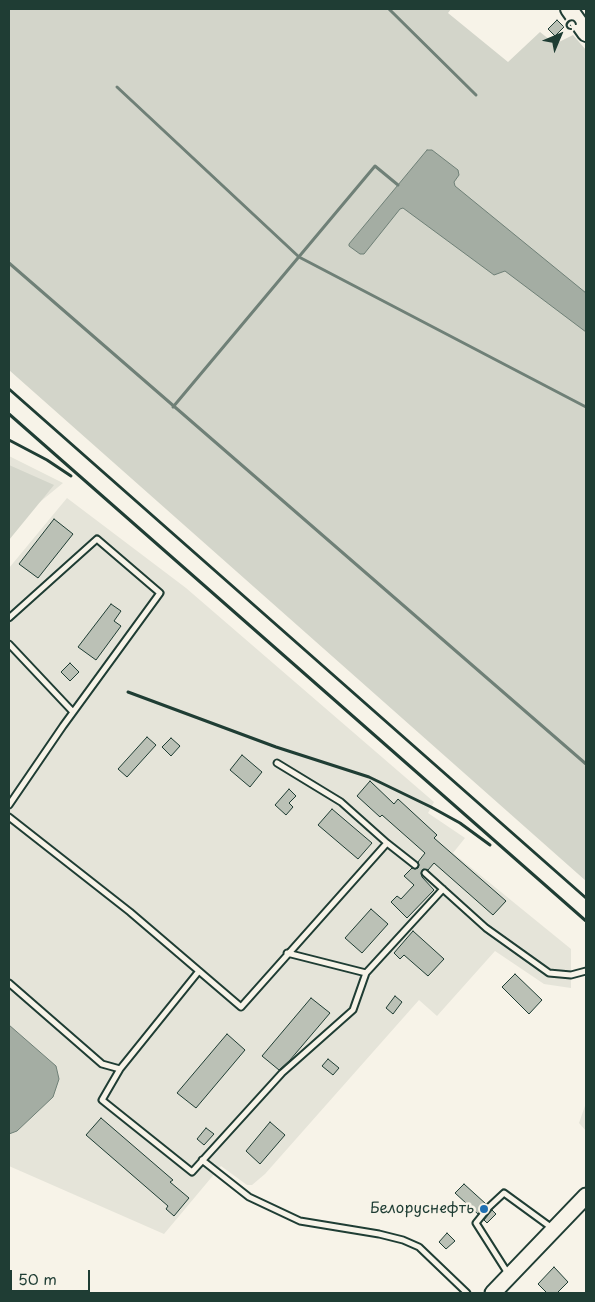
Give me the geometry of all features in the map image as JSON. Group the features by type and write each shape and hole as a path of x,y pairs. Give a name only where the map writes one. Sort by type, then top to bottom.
{"main road":[{"path":"569,9 586,33"},
{"path":"493,1293 586,1196"}],"lane":[{"path":"9,618 96,539 160,593 73,712 9,805"},
{"path":"9,644 73,712"},
{"path":"277,763 341,802 387,843 415,864"},
{"path":"9,816 130,912 241,1007 287,953 387,843"},
{"path":"425,873 486,928 549,973 571,975 586,971"},
{"path":"199,971 120,1069 102,1100 192,1172 282,1073 353,1010 366,973 443,889"},
{"path":"287,953 366,973"},
{"path":"9,983 102,1064 120,1069"},
{"path":"202,1160 248,1197 300,1221 379,1234 403,1240 419,1247 467,1293"},
{"path":"510,1275 476,1223 489,1207 504,1193 554,1229"}],"shaded area":[{"path":"9,9 451,9 448,13 508,62 540,32 555,44 573,35 586,50 586,881 9,370"},
{"path":"427,150 432,150 458,170 459,175 454,182 455,186 586,293 586,332 505,271 494,275 403,208 400,209 364,254 360,254 349,246"},
{"path":"9,456 63,483 18,520 9,530"},
{"path":"9,465 54,485 9,540"},
{"path":"67,498 186,588 434,802 428,813 465,838 453,853 571,949 571,988 544,984 495,951 437,1016 419,1000 265,1174 252,1185 247,1185 221,1166 164,1234 9,1166 9,568"},
{"path":"9,1025 56,1066 59,1079 53,1097 17,1131 9,1134"},
{"path":"586,1103 586,1131 579,1123"}],"building":[{"path":"557,20 564,27 555,36 548,29"},
{"path":"54,519 73,534 38,578 19,564"},
{"path":"111,604 121,611 114,621 121,626 96,660 78,647"},
{"path":"70,663 79,672 70,681 61,672"},
{"path":"147,737 156,745 127,777 118,769"},
{"path":"171,738 180,746 171,756 162,747"},
{"path":"242,755 262,772 250,787 230,770"},
{"path":"370,781 394,804 398,799 437,835 434,838 506,901 493,915 434,863 428,870 423,869 421,873 422,877 434,890 407,918 391,902 397,896 401,899 414,885 404,876 412,868 418,868 418,862 425,853 357,796"},
{"path":"289,789 296,796 289,803 293,807 286,815 275,805"},
{"path":"332,809 372,843 358,859 318,825"},
{"path":"371,909 388,924 362,953 345,938"},
{"path":"413,931 444,959 428,976 404,955 400,959 394,953"},
{"path":"515,974 542,1000 529,1014 502,987"},
{"path":"395,996 402,1002 393,1014 386,1008"},
{"path":"311,998 330,1013 290,1060 279,1070 262,1056"},
{"path":"227,1034 245,1050 196,1108 177,1093"},
{"path":"328,1059 339,1068 333,1075 322,1066"},
{"path":"101,1118 173,1180 170,1182 189,1198 174,1216 166,1209 168,1206 86,1135"},
{"path":"270,1122 285,1135 260,1164 246,1151"},
{"path":"206,1128 214,1134 204,1145 197,1139"},
{"path":"464,1184 486,1204 478,1214 455,1193"},
{"path":"492,1210 496,1214 487,1223 484,1220"},
{"path":"447,1233 455,1241 446,1249 439,1242"},
{"path":"554,1267 568,1282 557,1293 547,1293 538,1284"}],"waterway":[{"path":"389,9 476,95"},
{"path":"117,87 299,257 586,407"},
{"path":"173,407 375,166 398,185"},
{"path":"9,263 586,764"}],"railway":[{"path":"9,389 586,898"},
{"path":"9,414 586,921"},
{"path":"9,440 47,460 71,476"},
{"path":"128,692 276,747 369,777 460,823 490,845"}],"place":[{"name":"Белоруснефть","path":"484,1209"}]}
